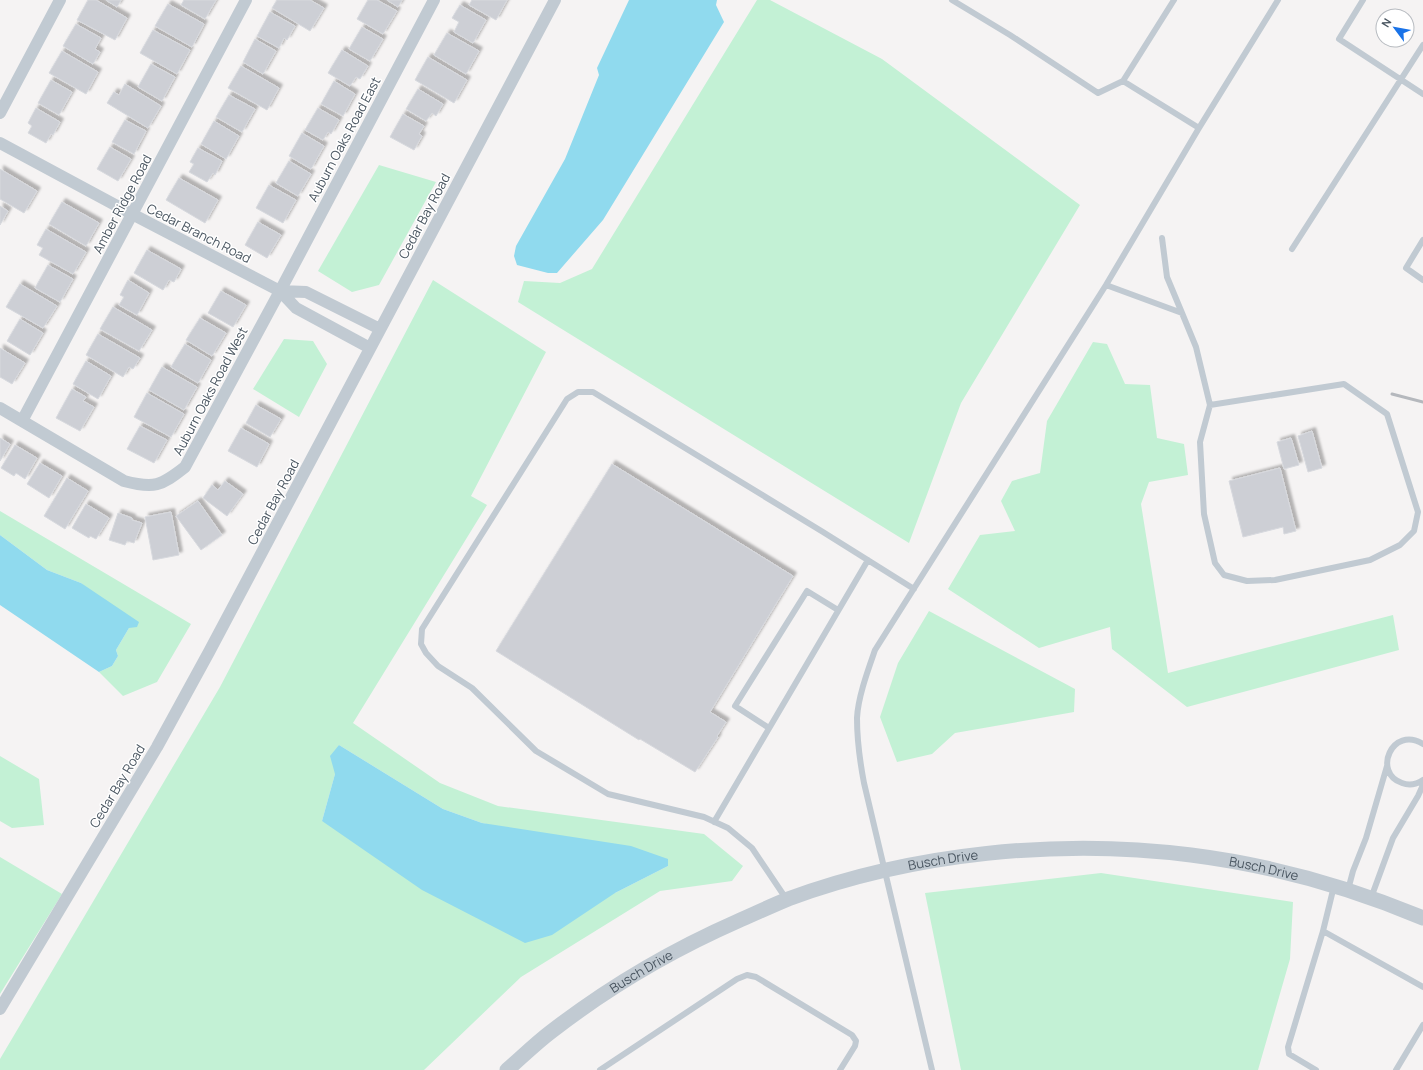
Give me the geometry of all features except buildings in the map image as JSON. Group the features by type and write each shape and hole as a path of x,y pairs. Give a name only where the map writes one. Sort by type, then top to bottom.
{"street":[{"path":"0,113 60,0"},
{"name":"Amber Ridge Road","path":"22,421 246,0"},
{"name":"Auburn Oaks Road East","path":"280,291 434,0"},
{"name":"Cedar Bay Road","path":"0,1010 157,747 213,645 555,0"},
{"name":"Cedar Branch Road","path":"0,143 280,291 296,308 370,348"},
{"name":"Cedar Branch Road","path":"280,291 306,292 380,330"},
{"name":"Auburn Oaks Road West","path":"0,408 124,481 144,486 170,479 185,466 280,291"},
{"name":"Busch Drive","path":"507,1070 551,1032 589,1004 630,977 713,932 787,900 820,888 885,871 939,860 999,852 1064,848 1120,848 1191,854 1264,867 1341,888 1423,918"}],"lane":[{"path":"952,0 1010,35 1098,93 1123,81 1174,0"},
{"path":"932,1070 864,783 858,747 857,717 864,682 875,650 1106,285 1199,128 1278,0"},
{"path":"1363,0 1338,39 1423,94"},
{"path":"1292,249 1423,45"},
{"path":"1123,81 1199,128"},
{"path":"1162,238 1167,277 1196,347 1210,405 1200,442 1204,514 1214,563 1224,575 1247,581 1275,580 1370,560 1400,544 1414,531 1418,512 1387,414 1344,384 1210,405"},
{"path":"1423,240 1406,268 1423,280"},
{"path":"1106,285 1182,313"},
{"path":"787,900 752,848 728,828 704,817 608,794 536,751 472,688 438,666 421,644 422,629 567,399 578,392 593,392 914,589"},
{"path":"714,822 868,560"},
{"path":"769,728 735,706 807,591 838,610"},
{"path":"1423,744 1415,740 1408,739 1400,741 1389,752 1387,760 1392,777 1401,783 1415,784 1423,780"},
{"path":"1316,1070 1289,1054 1288,1047 1323,931 1341,888 1353,871 1366,838 1388,766"},
{"path":"1371,898 1393,838 1423,785"},
{"path":"1323,931 1423,987"},
{"path":"600,1070 736,979 747,976 756,977 852,1035 856,1040 855,1046 840,1070"},
{"path":"1396,1070 1423,1025"}],"green space":[{"path":"757,0 770,0 882,59 1080,205 961,403 909,543 518,302 524,281 560,283 592,269"},
{"path":"379,165 436,182 379,285 352,292 318,271"},
{"path":"433,280 546,352 471,496 487,505 353,723 440,783 498,806 704,834 743,866 732,881 660,891 521,977 424,1070 0,1070 0,1059 220,687","holes":["339,745 443,809 482,823 668,866 615,893 322,821 335,774"]},
{"path":"284,339 313,341 327,364 299,417 253,389"},
{"path":"1093,342 1107,344 1125,384 1150,385 1157,438 1184,444 1188,475 1149,482 1141,504 1168,673 1393,615 1399,650 1187,707 1112,649 1110,627 1039,648 948,589 980,535 1015,531 1001,501 1012,481 1040,473 1047,421"},
{"path":"0,511 191,624 157,682 123,696 99,672 112,666 118,656 116,650 129,628 81,583 47,570 0,535"},
{"path":"929,611 1075,689 1074,712 955,733 932,754 897,762 880,717 898,663"},
{"path":"0,756 39,779 44,825 12,828 0,821"},
{"path":"0,857 62,894 0,994"},
{"path":"1101,873 1293,902 1290,959 1258,1070 961,1070 925,893"}],"water":[{"path":"629,0 717,0 716,5 724,22 603,220 557,273 548,273 517,265 514,256 516,246 565,159 599,75 597,68"},
{"path":"0,535 47,570 81,583 139,622 137,627 129,628 116,650 118,656 112,666 99,672 0,605"},
{"path":"339,745 443,809 482,823 631,846 668,859 668,866 615,893 552,935 525,943 422,890 322,821 335,774 330,756"}],"railway":[{"path":"1392,394 1423,402"}]}
